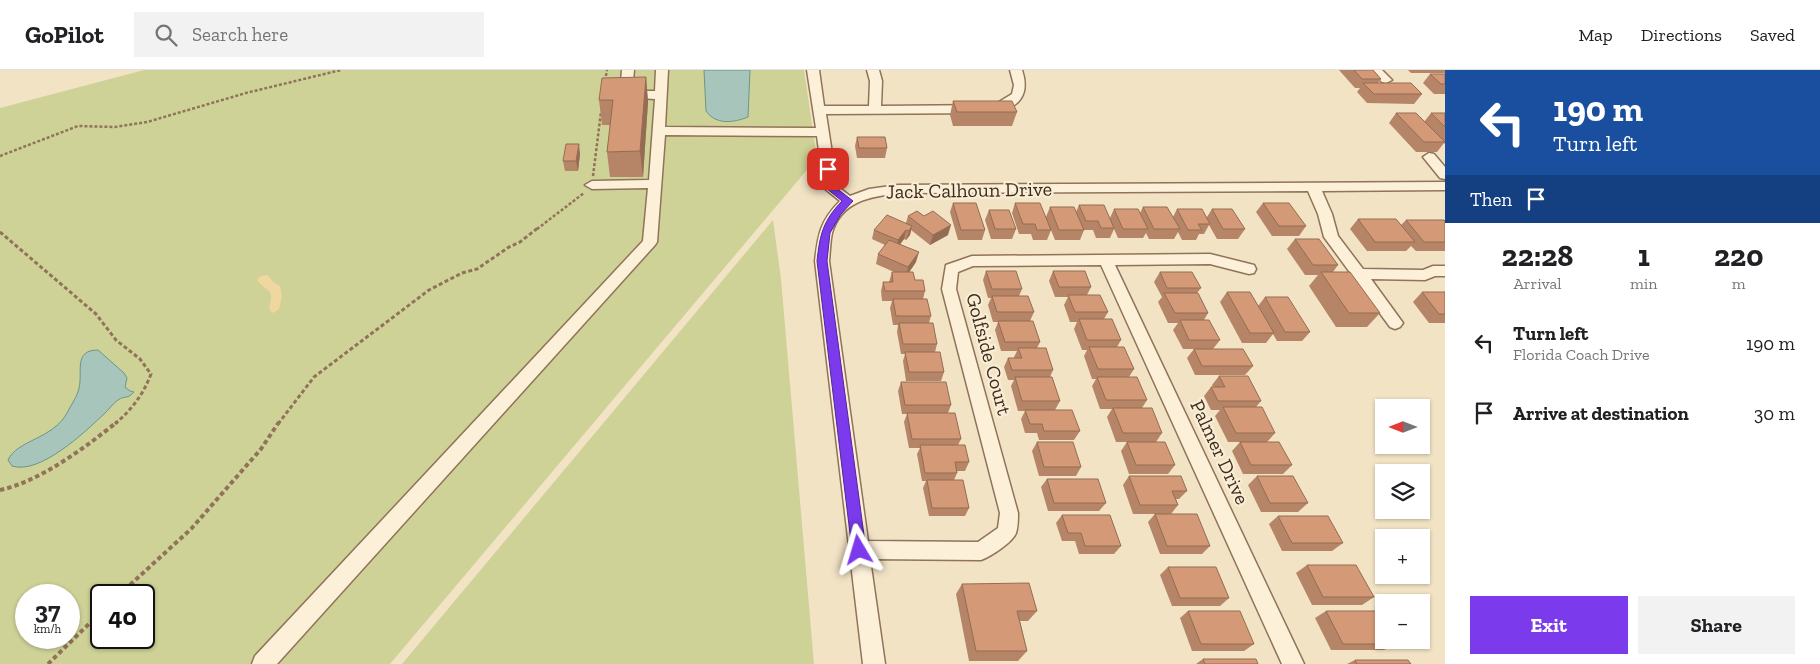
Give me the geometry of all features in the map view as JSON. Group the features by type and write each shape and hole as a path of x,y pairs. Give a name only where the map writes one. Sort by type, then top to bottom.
{"street":[{"path":"628,70 626,95 661,95"},
{"path":"263,664 650,242 662,70"},
{"path":"813,70 831,188 848,201 837,212 825,233 822,261 874,664"},
{"path":"873,70 876,82 875,110"},
{"path":"819,110 996,109 1011,103 1019,94 1020,79 1016,70"},
{"path":"1376,70 1386,80"},
{"path":"659,131 822,132"},
{"path":"1429,157 1443,185"},
{"path":"592,185 655,184"},
{"name":"Jack Calhoun Drive","path":"848,201 869,193 898,189 1443,185"},
{"path":"1313,186 1325,214 1331,237 1395,323"},
{"name":"Golfside Court","path":"859,550 981,551 1007,532 1009,513 950,289 951,270 972,261 1210,259 1249,269"},
{"name":"Palmer Drive","path":"1106,260 1293,664"},
{"path":"1359,274 1425,275 1433,272 1445,272"}],"path":[{"path":"0,156 78,126 115,127 147,122 238,96 341,70"},
{"path":"604,89 607,70"},
{"path":"132,584 191,528 260,449 314,377 428,290 445,280 477,269 509,247 520,242 591,188 602,108"},
{"path":"0,232 96,314 116,340 140,359 151,374 150,381 136,402 105,433 24,483 0,490"},
{"path":"48,664 90,623"}],"green space":[{"path":"144,70 804,70 817,158 390,664 0,664 0,108"},
{"path":"773,220 781,279 814,664 402,664"}],"sand":[{"path":"268,275 273,282 280,286 282,296 279,309 273,313 269,309 271,294 257,280 261,276"}],"water":[{"path":"704,70 750,70 748,117 737,121 720,121 710,116 706,111"},
{"path":"98,350 124,373 127,378 125,387 134,392 130,396 116,402 74,441 48,458 36,464 23,467 12,466 8,460 13,453 61,422 78,391 82,358 90,351"}],"building":[{"path":"1354,70 1373,70 1381,79 1362,79"},
{"path":"1430,74 1445,74 1445,84 1441,84"},
{"path":"646,77 640,151 607,152 613,100 599,100 602,78"},
{"path":"1363,83 1411,83 1422,94 1374,94"},
{"path":"953,101 1012,101 1017,112 957,112"},
{"path":"1396,113 1416,113 1445,142 1424,142"},
{"path":"1431,113 1445,113 1445,127"},
{"path":"857,137 885,137 887,148 859,148"},
{"path":"566,144 579,144 576,161 563,161"},
{"path":"953,203 976,203 985,230 961,230"},
{"path":"1015,203 1040,203 1051,230 1037,230 1035,224 1023,224"},
{"path":"1263,203 1289,203 1306,226 1279,226"},
{"path":"1079,205 1104,205 1114,228 1101,228 1098,221 1086,221"},
{"path":"1050,207 1074,207 1084,230 1059,230"},
{"path":"1143,207 1167,207 1180,229 1154,229"},
{"path":"1114,209 1138,209 1148,229 1123,229"},
{"path":"1177,209 1202,209 1210,224 1198,224 1202,230 1188,230"},
{"path":"1212,209 1232,209 1245,229 1223,229"},
{"path":"989,210 1009,210 1016,229 995,229"},
{"path":"917,211 924,216 933,211 951,225 933,235 908,216"},
{"path":"887,215 912,226 898,240 874,230"},
{"path":"1358,219 1396,219 1415,242 1375,242"},
{"path":"1406,220 1444,220 1445,242 1424,242"},
{"path":"1295,239 1319,239 1338,265 1313,265"},
{"path":"889,240 919,252 908,267 878,254"},
{"path":"986,271 1016,271 1022,289 992,289"},
{"path":"1053,271 1085,271 1091,287 1059,287"},
{"path":"892,272 913,272 915,280 923,280 925,291 885,291 883,282 893,282"},
{"path":"1160,272 1192,272 1201,288 1167,288"},
{"path":"1321,272 1350,272 1380,313 1349,313"},
{"path":"1227,292 1250,292 1274,333 1250,333"},
{"path":"1422,292 1445,292 1445,314 1439,314"},
{"path":"1164,293 1198,293 1208,313 1175,313"},
{"path":"1068,295 1100,295 1108,312 1075,312"},
{"path":"992,296 1028,296 1034,312 997,312"},
{"path":"1265,297 1288,297 1310,332 1285,332"},
{"path":"893,299 927,299 931,316 896,316"},
{"path":"1079,319 1112,319 1121,340 1087,340"},
{"path":"1180,320 1209,320 1220,340 1189,340"},
{"path":"998,321 1033,321 1040,342 1005,342"},
{"path":"899,323 933,323 937,344 903,344"},
{"path":"1089,347 1124,347 1134,369 1098,369"},
{"path":"1018,348 1046,348 1053,370 1012,370 1008,358 1022,358"},
{"path":"1194,349 1243,349 1253,366 1202,366"},
{"path":"905,352 940,352 944,372 909,372"},
{"path":"1219,376 1248,376 1261,401 1218,401 1211,387 1225,387"},
{"path":"1015,377 1052,377 1060,401 1022,401"},
{"path":"1097,377 1137,377 1147,400 1106,400"},
{"path":"901,382 946,382 951,405 905,405"},
{"path":"1223,407 1262,407 1275,433 1236,433"},
{"path":"1113,408 1152,408 1162,433 1123,433"},
{"path":"1025,410 1072,410 1080,431 1044,431 1042,424 1030,424"},
{"path":"907,413 955,413 961,439 912,439"},
{"path":"1037,442 1073,442 1081,467 1044,467"},
{"path":"1127,442 1165,442 1175,465 1136,465"},
{"path":"1240,442 1279,442 1292,465 1251,465"},
{"path":"920,445 965,445 969,462 955,462 957,473 925,473"},
{"path":"1129,476 1181,476 1187,491 1172,491 1178,505 1140,505"},
{"path":"1257,476 1293,476 1308,503 1270,503"},
{"path":"1047,479 1098,479 1106,503 1054,503"},
{"path":"927,480 963,480 969,508 932,508"},
{"path":"1155,514 1197,514 1210,546 1167,546"},
{"path":"1062,515 1110,515 1121,546 1085,546 1081,533 1068,533"},
{"path":"1278,516 1328,516 1343,543 1292,543"},
{"path":"1307,565 1356,565 1374,597 1323,597"},
{"path":"1168,567 1216,567 1229,598 1180,598"},
{"path":"1029,583 1037,611 1017,611 1027,651 976,651 962,584"},
{"path":"1188,611 1240,611 1254,644 1201,644"},
{"path":"1326,611 1375,611 1375,644 1343,644"},
{"path":"1203,659 1256,659 1258,664 1205,664"},
{"path":"1355,660 1408,660 1411,664 1357,664"}],"route":[{"path":"828,169 831,188 848,201 837,212 825,233 822,261 859,550"}]}
